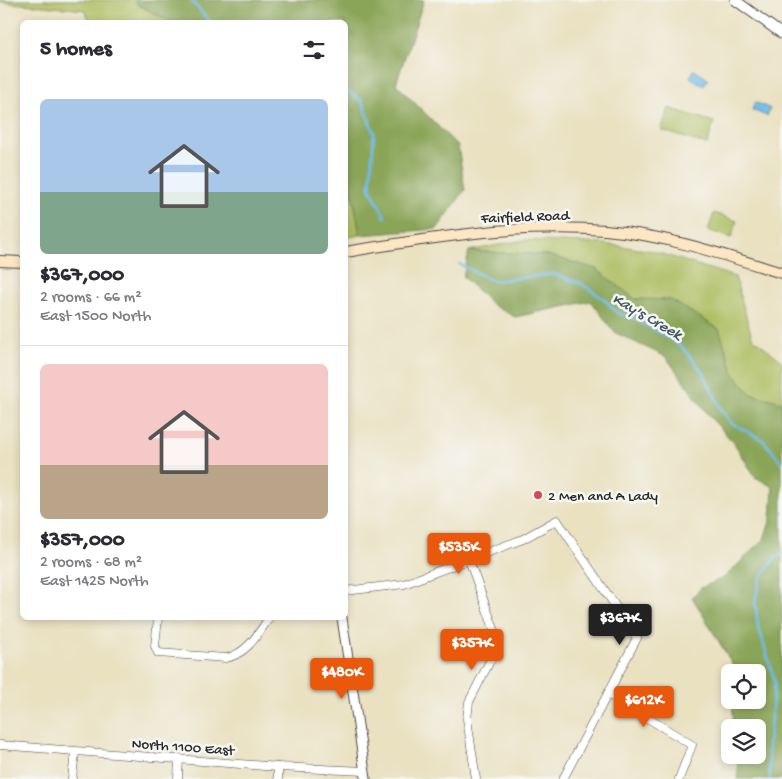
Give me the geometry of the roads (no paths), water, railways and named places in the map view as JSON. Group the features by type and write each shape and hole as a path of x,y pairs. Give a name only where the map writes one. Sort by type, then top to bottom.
{"main road":[{"name":"Fairfield Road","path":"348,252 429,238 540,228 606,230 653,237 707,249 782,274"},
{"path":"0,260 20,262"}],"street":[{"path":"735,0 782,34"},
{"path":"348,591 404,584 523,539 557,520 637,638 563,779"},
{"path":"469,560 494,629 494,653 469,702 468,710 467,719 476,779"},
{"path":"158,620 155,646 158,654 216,658 235,656 251,644 268,620"},
{"path":"342,620 365,775"},
{"path":"608,694 692,745 679,779"},
{"name":"North 1100 East","path":"0,745 75,752 179,758 365,775"},
{"path":"72,779 75,752"},
{"path":"178,779 179,758"},
{"path":"278,767 278,779"}],"water":[{"path":"694,70 708,79 704,86 690,77"},
{"path":"755,102 770,109 767,116 752,110"}],"waterway":[{"name":"Kay's Creek","path":"191,0 208,20"},
{"name":"Kay's Creek","path":"348,91 362,101 374,133 370,188 385,217"},
{"name":"Kay's Creek","path":"459,264 493,281 553,274 580,283 604,299 617,313 632,317 681,346 703,372 721,409 731,423 763,440 782,463"},
{"path":"770,779 768,746 775,682 758,625 755,602 760,579 776,556 782,554"}],"place":[{"name":"2 Men and A Lady","path":"538,495"}]}
